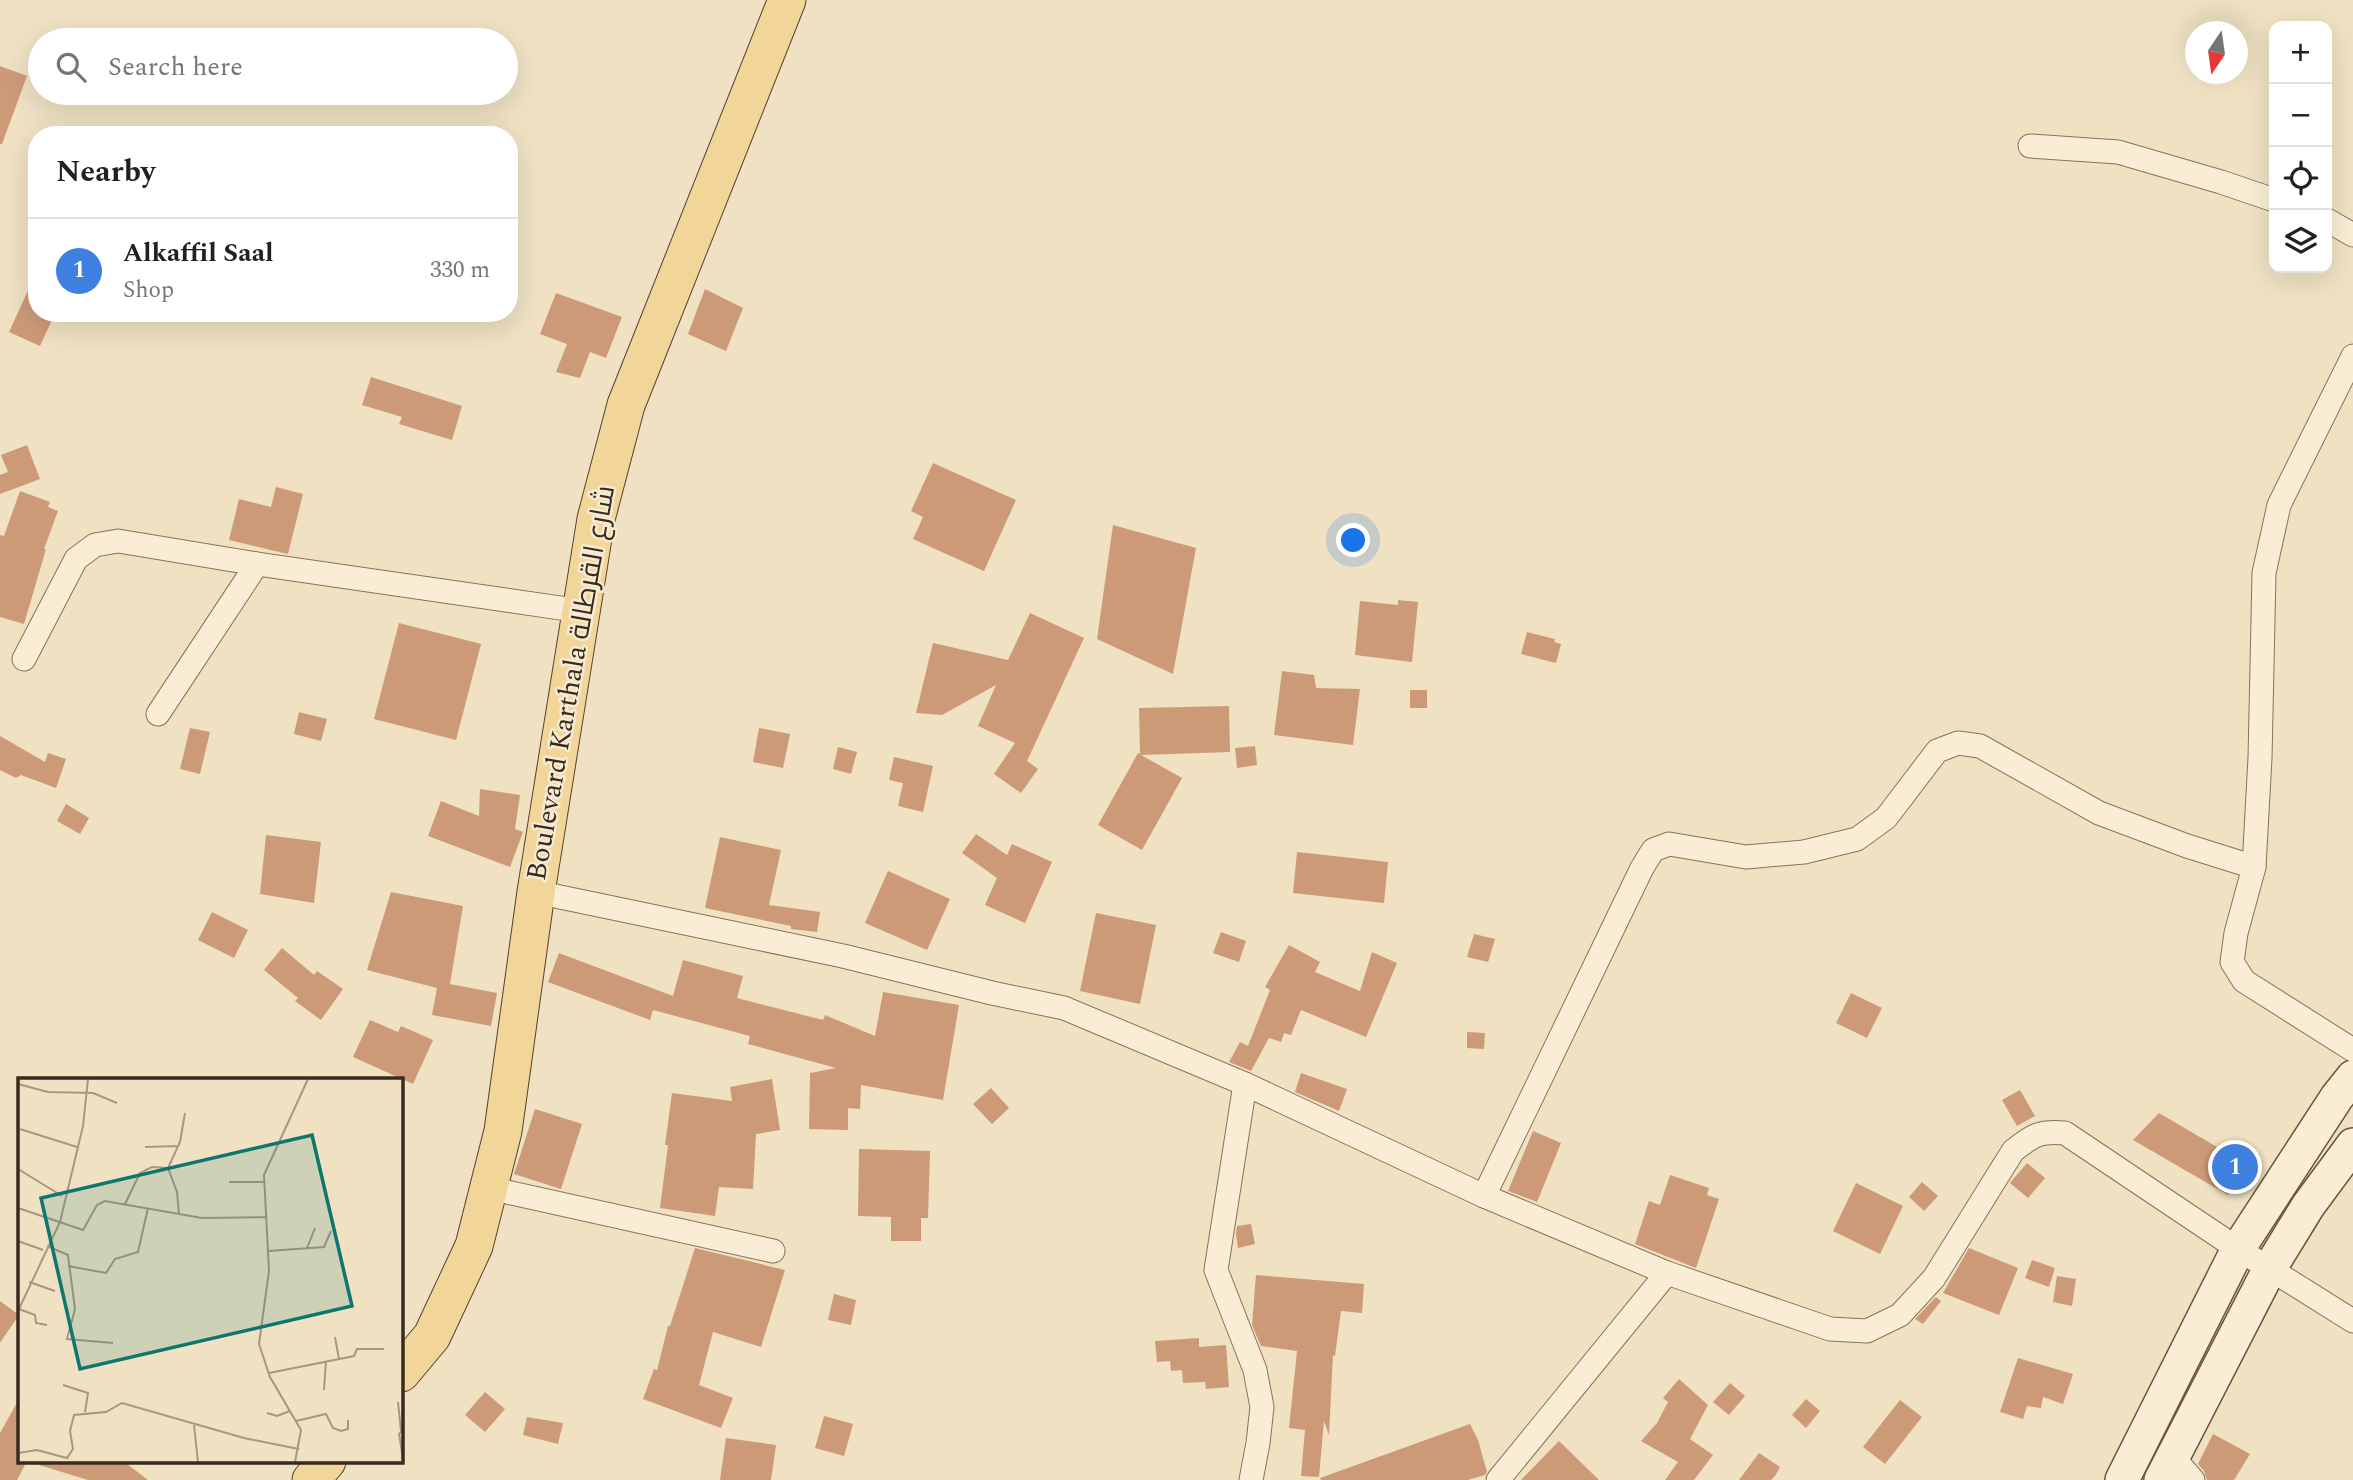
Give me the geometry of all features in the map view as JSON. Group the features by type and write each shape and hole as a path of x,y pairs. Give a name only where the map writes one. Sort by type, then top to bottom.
{"main road":[{"name":"Boulevard Karthala شارع القرطالة","path":"402,1372 432,1336 474,1246 503,1131 536,892 596,519 626,405 787,0"},
{"path":"2122,1480 2238,1250 2337,1097 2353,1077"},
{"path":"2176,1472 2270,1268 2308,1206 2353,1145"},
{"path":"311,1480 326,1462"}],"street":[{"path":"2029,146 2118,152 2269,198"},
{"path":"2332,223 2353,235"},
{"path":"2353,356 2279,505 2264,573 2260,758 2254,867 2236,933 2232,962 2244,981 2353,1050"},
{"path":"24,659 76,559 95,545 118,541 581,611"},
{"path":"158,714 257,564"},
{"path":"1484,1196 1653,850 1670,844 1746,857 1804,852 1857,839 1886,818 1937,751 1958,743 1980,746 2099,813 2186,846 2254,867"},
{"path":"536,892 843,956 1064,1008 1245,1084 1484,1196 1667,1273 1830,1329 1867,1331 1900,1315 1934,1278 2013,1151 2031,1136 2050,1132 2065,1133 2238,1250 2353,1321"},
{"path":"1245,1084 1216,1270 1255,1370 1262,1407 1251,1480"},
{"path":"489,1188 773,1251"},
{"path":"1498,1480 1667,1273"}],"building":[{"path":"0,66 27,76 2,144 0,144"},
{"path":"705,289 743,308 726,351 688,334"},
{"path":"28,291 28,322 51,322 40,346 9,332"},
{"path":"556,293 622,317 606,358 590,352 580,378 556,372 567,344 540,334"},
{"path":"371,377 462,406 452,440 399,424 402,417 362,405"},
{"path":"27,445 40,479 0,494 0,475 8,472 1,455"},
{"path":"933,463 1016,500 984,571 913,539 923,517 911,511"},
{"path":"276,487 303,494 288,554 229,540 239,499 271,507"},
{"path":"20,491 50,502 48,507 58,511 44,549 24,624 0,617 0,535 4,536"},
{"path":"1113,525 1196,548 1173,674 1097,639"},
{"path":"1398,600 1418,602 1412,662 1355,655 1360,601 1398,605"},
{"path":"1030,613 1084,638 1027,761 1038,769 1021,793 994,774 1015,743 978,726 996,685 942,715 916,713 933,643 1008,660"},
{"path":"399,623 481,644 456,740 374,719"},
{"path":"1527,632 1555,639 1554,642 1561,644 1556,663 1521,654"},
{"path":"1282,671 1314,675 1316,688 1360,689 1353,745 1274,735"},
{"path":"1410,690 1427,690 1427,708 1410,708"},
{"path":"1229,706 1230,752 1141,755 1182,778 1142,850 1098,825 1138,753 1140,754 1139,708"},
{"path":"299,712 327,719 321,741 294,734"},
{"path":"190,728 210,732 200,774 180,769"},
{"path":"759,728 790,734 783,768 753,762"},
{"path":"0,736 45,762 48,753 66,759 56,788 21,775 16,778 0,770"},
{"path":"1255,746 1257,765 1237,768 1235,748"},
{"path":"838,747 857,752 851,774 833,769"},
{"path":"894,757 933,766 923,812 898,806 903,783 889,780"},
{"path":"480,789 520,795 515,829 523,832 510,867 428,836 441,801 479,816"},
{"path":"66,804 89,818 80,834 57,821"},
{"path":"976,834 1007,855 1012,844 1052,862 1025,923 985,905 997,878 962,853"},
{"path":"266,835 321,842 314,903 260,894"},
{"path":"720,837 781,850 769,905 820,912 817,932 791,929 791,926 705,908"},
{"path":"1297,852 1388,862 1384,903 1293,893"},
{"path":"888,871 950,899 927,950 865,923"},
{"path":"391,892 463,906 450,984 497,993 491,1026 432,1015 437,988 367,970"},
{"path":"212,912 248,930 234,958 198,940"},
{"path":"1096,913 1156,925 1140,1004 1080,991"},
{"path":"1221,932 1246,941 1239,962 1213,953"},
{"path":"1474,934 1495,939 1488,962 1467,957"},
{"path":"1289,945 1320,962 1315,972 1360,991 1372,952 1397,963 1366,1037 1301,1010 1291,1035 1284,1033 1281,1042 1269,1038 1251,1071 1229,1062 1240,1042 1248,1046 1270,990 1265,987"},
{"path":"282,948 314,975 317,971 343,989 321,1020 295,1001 298,998 264,970"},
{"path":"559,953 673,996 683,960 743,976 737,998 823,1020 825,1015 875,1036 883,992 959,1005 943,1100 861,1085 860,1109 848,1108 848,1130 809,1129 810,1073 836,1068 748,1044 750,1036 653,1010 650,1020 548,982"},
{"path":"1851,993 1882,1008 1867,1038 1836,1023"},
{"path":"370,1020 398,1032 401,1026 433,1040 413,1084 353,1057"},
{"path":"1467,1032 1485,1033 1484,1049 1467,1048"},
{"path":"1301,1073 1347,1089 1339,1111 1295,1092"},
{"path":"772,1079 780,1130 756,1134 753,1189 719,1187 715,1216 660,1208 672,1093 732,1101 730,1087"},
{"path":"991,1088 1009,1108 992,1124 973,1104"},
{"path":"2020,1090 2035,1116 2017,1126 2002,1100"},
{"path":"535,1109 582,1124 561,1189 514,1174"},
{"path":"2159,1113 2246,1164 2228,1195 2133,1140"},
{"path":"1533,1131 1561,1143 1537,1202 1508,1191"},
{"path":"859,1149 930,1151 928,1218 921,1218 921,1241 891,1241 891,1217 858,1216"},
{"path":"2027,1163 2045,1178 2028,1198 2010,1183"},
{"path":"1670,1175 1709,1188 1707,1195 1719,1199 1696,1268 1635,1244 1649,1201 1660,1205"},
{"path":"1922,1182 1938,1196 1924,1211 1909,1197"},
{"path":"1856,1183 1903,1206 1880,1254 1833,1231"},
{"path":"1251,1224 1255,1244 1238,1248 1237,1226"},
{"path":"695,1248 785,1270 761,1347 713,1332 699,1385 733,1398 721,1428 643,1399 654,1369 657,1370 668,1326"},
{"path":"1969,1248 2018,1268 1999,1315 1943,1293"},
{"path":"2032,1260 2055,1268 2049,1287 2025,1278"},
{"path":"1256,1275 1364,1284 1362,1313 1341,1311 1335,1356 1333,1355 1329,1435 1324,1421 1319,1477 1301,1476 1305,1430 1289,1428 1297,1351 1261,1346 1252,1325"},
{"path":"2057,1276 2076,1279 2072,1306 2053,1302"},
{"path":"834,1294 856,1300 851,1325 828,1320"},
{"path":"1936,1297 1941,1301 1923,1324 1915,1319"},
{"path":"0,1301 18,1316 0,1343"},
{"path":"1199,1338 1199,1347 1226,1345 1229,1387 1206,1389 1205,1382 1183,1383 1182,1370 1171,1371 1170,1361 1157,1362 1155,1341"},
{"path":"2018,1358 2073,1374 2063,1404 2043,1397 2041,1408 2027,1406 2023,1419 2000,1412"},
{"path":"1679,1379 1708,1405 1690,1439 1713,1455 1694,1480 1665,1480 1678,1462 1641,1441 1657,1423 1668,1402 1663,1398"},
{"path":"1730,1383 1745,1396 1729,1415 1713,1402"},
{"path":"485,1392 505,1409 485,1432 465,1415"},
{"path":"1806,1399 1820,1411 1806,1428 1792,1415"},
{"path":"1900,1400 1922,1417 1885,1464 1863,1447"},
{"path":"18,1401 18,1462 26,1462 17,1480 0,1480 0,1433"},
{"path":"824,1416 853,1424 844,1456 815,1448"},
{"path":"527,1417 563,1423 558,1444 523,1435"},
{"path":"1470,1424 1478,1440 1487,1472 1485,1475 1468,1480 1320,1478"},
{"path":"2213,1434 2250,1454 2234,1480 2207,1480 2198,1464"},
{"path":"726,1438 776,1445 771,1480 720,1480"},
{"path":"1559,1441 1599,1480 1521,1480"},
{"path":"1759,1453 1780,1467 1775,1476 1771,1480 1739,1480"},
{"path":"39,1462 124,1462 148,1480 88,1480 39,1465"}],"place":[{"name":"Alkaffil Saal","path":"2235,1167"}]}
